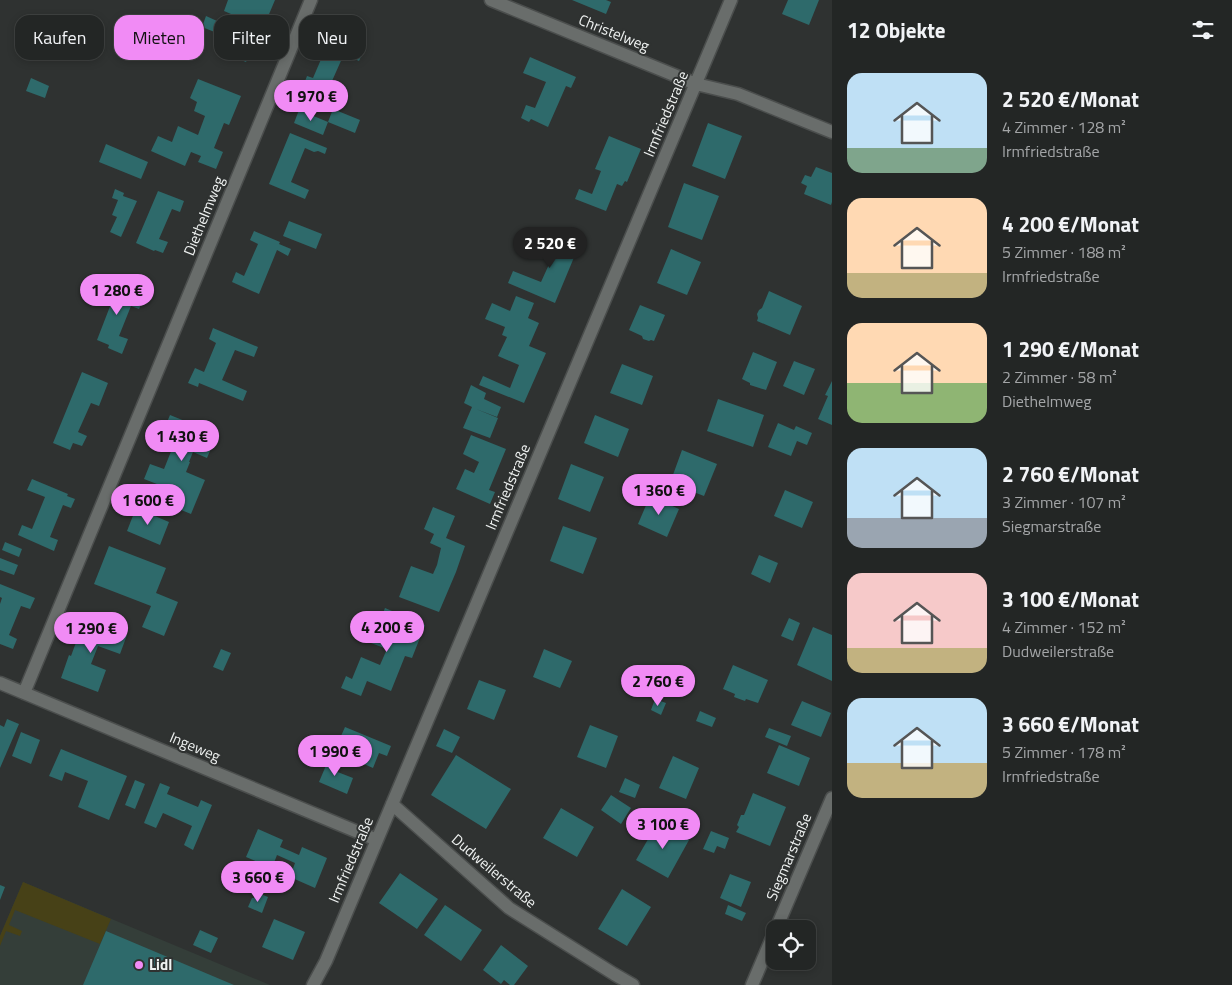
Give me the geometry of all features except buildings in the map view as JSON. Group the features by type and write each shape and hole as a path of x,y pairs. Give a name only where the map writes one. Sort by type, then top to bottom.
{"street":[{"name":"Diethelmweg","path":"24,694 312,0"},
{"name":"Christelweg","path":"491,0 696,84 738,94 832,132"},
{"name":"Irmfriedstraße","path":"313,985 322,970 731,0"},
{"name":"Ingeweg","path":"0,683 377,840"},
{"name":"Siegmarstraße","path":"779,920 832,798"},
{"name":"Dudweilerstraße","path":"392,804 509,908 633,985"},
{"name":"Siegmarstraße","path":"752,985 766,952"}],"shaded area":[{"path":"23,882 270,985 0,985 0,936"},
{"path":"23,882 111,919 100,944 15,910 9,925 22,931 20,936 6,931 0,946 0,936"}],"place":[{"name":"Lidl","path":"139,965"}]}
